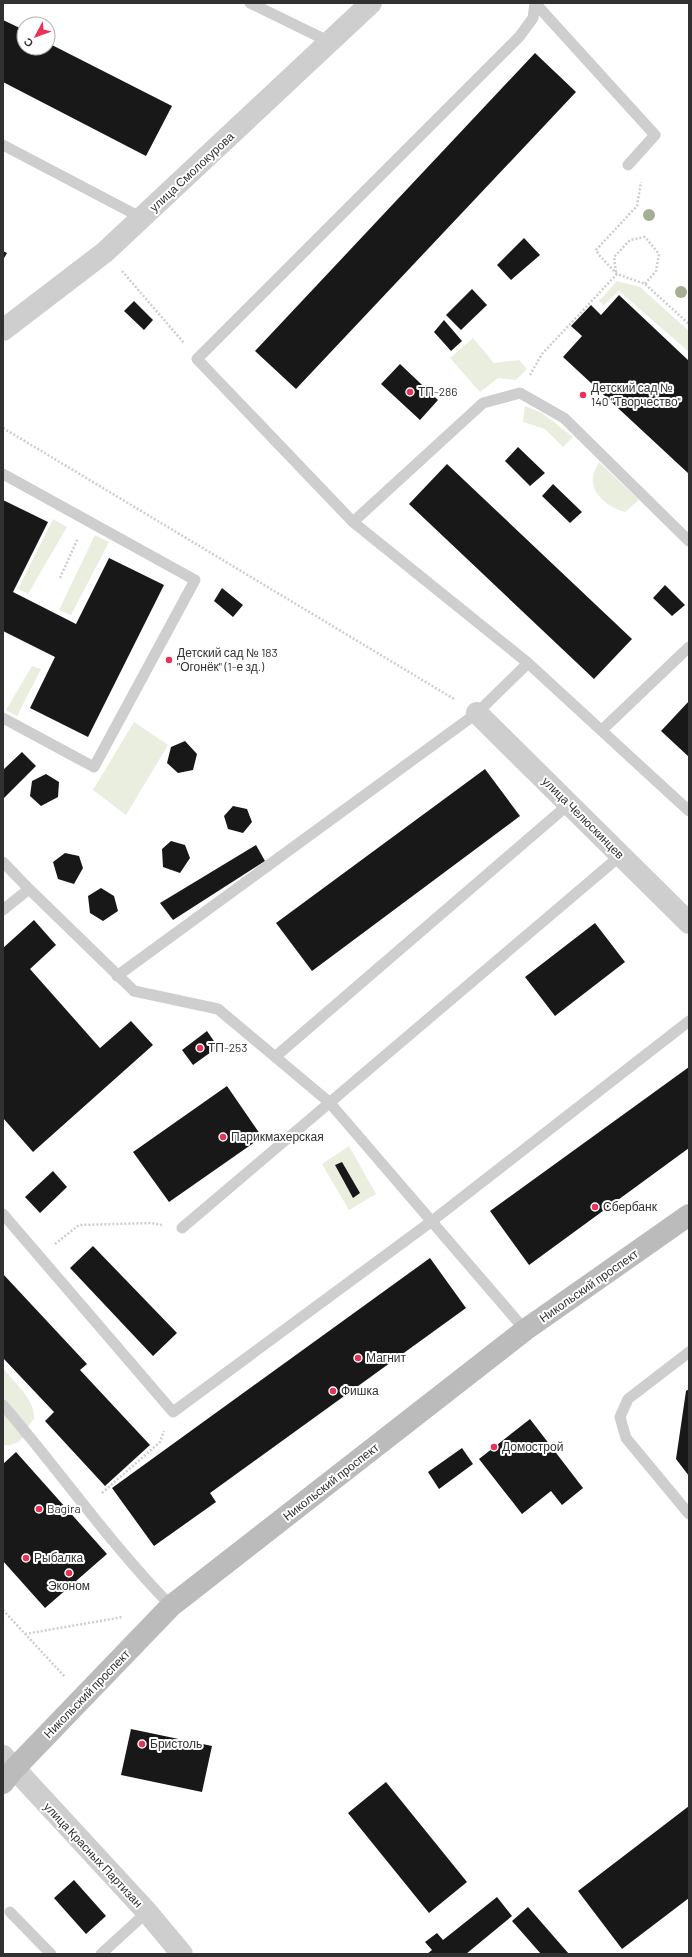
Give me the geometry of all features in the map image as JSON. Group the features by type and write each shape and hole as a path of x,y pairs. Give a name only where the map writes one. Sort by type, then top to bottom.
{"main road":[{"name":"Никольский проспект","path":"7,1770 171,1606 525,1330 689,1215"}],"street":[{"name":"улица Смолокурова","path":"3,330 105,252 371,3"},
{"name":"улица Челюскинцев","path":"477,713 689,923"},
{"name":"улица Красных Партизан","path":"7,1770 147,1912 182,1954"}],"lane":[{"path":"250,3 330,42"},
{"path":"535,3 656,135 628,165"},
{"path":"535,3 533,18 519,37 197,359 353,522 528,663 689,811"},
{"path":"3,145 142,218"},
{"path":"353,522 483,403 520,393 564,418 689,541"},
{"path":"3,474 195,580 94,767 3,718"},
{"path":"602,730 689,647"},
{"path":"117,976 477,713 528,663"},
{"path":"275,1057 569,804"},
{"path":"182,1228 620,856"},
{"path":"3,862 117,976 134,991 218,1009 329,1102 525,1330"},
{"path":"3,910 29,889"},
{"path":"3,1214 172,1412 432,1220 689,1021"},
{"path":"689,1352 628,1399 620,1417 626,1438 689,1514"},
{"path":"3,1406 148,1583 171,1606"},
{"path":"10,1912 51,1954"},
{"path":"101,1954 147,1912"}],"path":[{"path":"628,165 641,181 637,206 596,250 617,274 645,284 689,324"},
{"path":"617,274 614,257 630,240 645,237 659,254 656,271 645,284"},
{"path":"105,252 197,359"},
{"path":"520,393 542,354 617,274"},
{"path":"3,428 477,713"},
{"path":"39,1256 79,1225 151,1223 182,1228"},
{"path":"87,1507 160,1442 172,1412"},
{"path":"3,1610 65,1678"},
{"path":"25,1634 125,1616"}],"shaded area":[{"path":"617,281 640,287 689,331 689,352 619,291 604,305 599,301"},
{"path":"473,338 494,363 519,360 527,369 516,380 498,378 480,392 450,358"},
{"path":"525,406 542,413 573,437 563,447 545,429 523,422"},
{"path":"599,462 639,500 625,512 614,508 598,495 593,483 593,475"},
{"path":"53,519 67,527 28,594 18,589"},
{"path":"95,535 109,542 71,615 59,610"},
{"path":"32,666 41,669 17,716 6,710"},
{"path":"134,722 168,745 126,815 93,790"},
{"path":"349,1146 376,1194 349,1210 322,1164"},
{"path":"3,1368 28,1398 33,1411 34,1419 29,1425 24,1436 19,1441 3,1446"}],"building":[{"path":"3,20 16,26 16,56 56,56 56,47 172,106 146,156 3,82"},
{"path":"535,53 576,92 296,389 255,351"},
{"path":"524,238 540,255 511,280 497,265"},
{"path":"3,251 7,253 3,260"},
{"path":"472,289 487,305 461,330 446,315"},
{"path":"619,295 689,361 689,474 563,357 582,336 571,326 591,305 601,315"},
{"path":"134,301 153,320 144,330 124,311"},
{"path":"444,320 462,341 451,351 434,332"},
{"name":"ТП-286","path":"400,364 438,400 420,420 381,384"},
{"path":"518,447 545,473 530,486 505,461"},
{"path":"447,464 632,639 594,679 409,504"},
{"path":"553,484 582,512 570,523 542,496"},
{"path":"3,500 48,522 13,592 76,624 109,558 164,585 88,737 30,708 55,657 3,631"},
{"path":"665,585 685,605 672,616 653,598"},
{"path":"222,588 243,605 233,617 214,601"},
{"path":"689,701 689,757 661,731"},
{"path":"185,741 197,754 193,770 178,773 167,763 171,747"},
{"path":"22,752 36,766 3,799 3,770"},
{"path":"485,769 520,816 312,971 276,923"},
{"path":"46,774 59,782 58,797 41,806 30,796 32,781"},
{"path":"233,806 247,809 252,822 243,833 228,829 224,816"},
{"path":"171,841 185,845 190,858 180,873 163,867 162,849"},
{"path":"256,845 265,861 173,920 160,903"},
{"path":"65,853 79,856 83,868 74,884 58,879 53,862"},
{"path":"101,888 114,896 118,911 103,921 90,913 88,896"},
{"path":"34,920 56,945 30,969 100,1048 131,1021 153,1045 33,1152 3,1118 3,948"},
{"path":"595,923 625,962 555,1016 525,977"},
{"name":"ТП-253","path":"207,1031 218,1047 193,1065 182,1050"},
{"path":"689,1067 689,1148 529,1265 490,1211"},
{"path":"227,1086 262,1137 169,1202 133,1152"},
{"path":"342,1162 360,1193 353,1198 335,1165"},
{"path":"53,1171 67,1187 40,1213 25,1197"},
{"path":"93,1246 177,1333 153,1356 70,1268"},
{"path":"430,1258 466,1308 210,1493 216,1502 154,1546 112,1488"},
{"path":"3,1274 87,1364 80,1370 150,1445 105,1486 45,1421 54,1412 3,1358"},
{"path":"689,1389 689,1476 676,1459 686,1391"},
{"path":"530,1419 583,1488 562,1505 551,1491 522,1514 479,1459"},
{"path":"462,1448 473,1464 439,1489 428,1472"},
{"path":"16,1452 107,1554 45,1608 3,1561 3,1464"},
{"path":"131,1729 212,1746 202,1792 121,1775"},
{"path":"386,1782 467,1882 429,1913 348,1813"},
{"path":"689,1806 689,1898 622,1949 578,1891"},
{"path":"74,1880 106,1916 86,1934 54,1898"},
{"path":"497,1897 512,1916 466,1954 427,1954 432,1950 425,1942 437,1933 443,1940"},
{"path":"528,1907 569,1954 541,1954 512,1921"}],"place":[{"name":"ТП-286","path":"410,392"},
{"name":"Детский сад № 140 \"Творчество\"","path":"583,395"},
{"name":"Детский сад № 183 \"Огонёк\" (1-е зд.)","path":"169,660"},
{"name":"ТП-253","path":"200,1048"},
{"name":"Парикмахерская","path":"223,1137"},
{"name":"Сбербанк","path":"595,1207"},
{"name":"Магнит","path":"358,1358"},
{"name":"Фишка","path":"333,1391"},
{"name":"Домострой","path":"494,1447"},
{"name":"Bagira","path":"39,1509"},
{"name":"Рыбалка","path":"26,1558"},
{"name":"Эконом","path":"69,1573"},
{"name":"Бристоль","path":"142,1744"}]}
